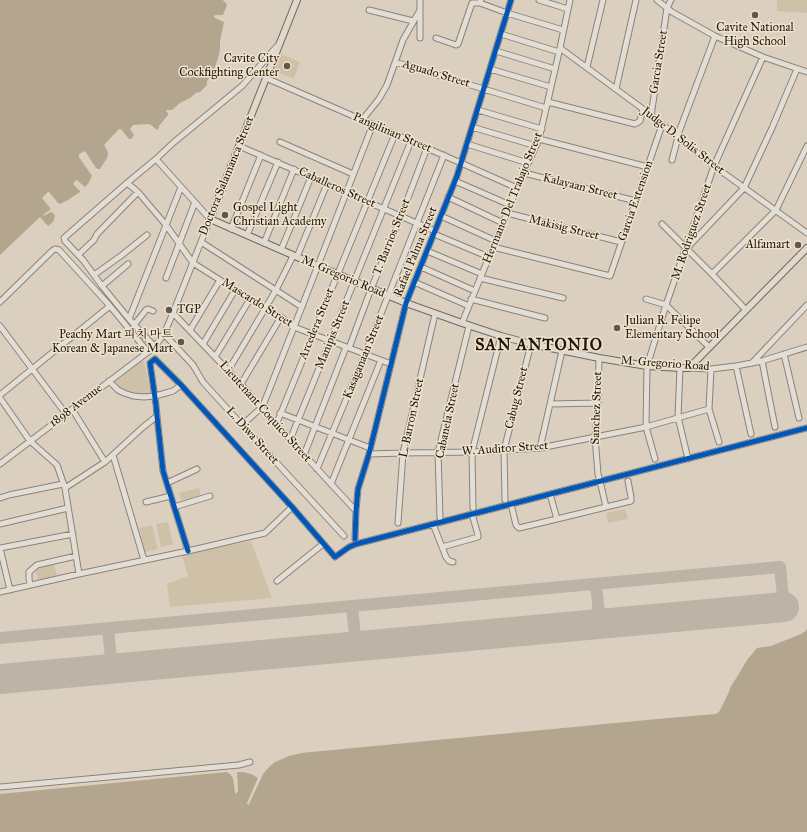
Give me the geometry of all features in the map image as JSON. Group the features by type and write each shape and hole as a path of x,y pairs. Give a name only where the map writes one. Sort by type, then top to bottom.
{"main road":[{"name":"Doctora Salamanca Street","path":"210,219 297,0"},
{"name":"M. Gregorio Road","path":"210,219 388,296 435,314 501,336 562,351 599,358 646,366 689,368"},
{"path":"689,368 807,248"}],"street":[{"path":"420,0 420,38"},
{"name":"Rafael Palma Street","path":"355,539 358,489 369,454 406,303 455,181 511,0"},
{"path":"539,0 568,8"},
{"name":"Hermano Del Trabajo Street","path":"462,323 517,188 539,139 570,0"},
{"path":"586,67 603,0"},
{"path":"616,89 636,0"},
{"path":"657,0 667,8 715,36 763,57 807,72"},
{"name":"Garcia Street","path":"664,0 667,8"},
{"name":"Garcia Street","path":"651,116 667,8 671,0"},
{"path":"436,38 458,44 472,2 481,2 507,13 564,30"},
{"path":"369,10 413,21"},
{"path":"362,120 380,99 387,85 403,40 420,10"},
{"name":"Judge D. Solis Street","path":"501,34 560,50 586,67 643,109 714,166 807,233"},
{"path":"672,160 677,137 715,36"},
{"path":"152,349 78,255 65,241 64,237 247,81 282,40"},
{"path":"496,51 555,69"},
{"name":"M. Rodriguez Street","path":"655,459 646,427 646,366 714,166 763,57"},
{"name":"Aguado Street","path":"395,62 546,108"},
{"path":"490,69 551,87"},
{"path":"686,249 744,188 798,69"},
{"name":"Pangilinan Street","path":"266,78 461,162 517,188"},
{"path":"548,102 635,124 640,121 643,109"},
{"path":"478,110 542,129"},
{"path":"242,426 264,403 373,124"},
{"name":"Garcia Extension","path":"493,247 610,276 662,125"},
{"path":"472,127 536,146"},
{"name":"Arcedera Street","path":"276,425 395,134"},
{"path":"539,139 648,167"},
{"name":"Manipis Street","path":"290,440 410,141"},
{"path":"280,142 353,174"},
{"path":"467,144 528,164"},
{"name":"Caballeros Street","path":"239,146 417,223 489,258"},
{"path":"712,274 776,210 807,146"},
{"name":"T. Barrios Street","path":"304,455 427,148"},
{"path":"231,228 261,155"},
{"name":"Kasaganaan Street","path":"317,469 365,354 444,155"},
{"path":"156,159 210,219"},
{"path":"247,235 278,162"},
{"path":"264,243 294,169"},
{"name":"Kalayaan Street","path":"524,173 636,201"},
{"path":"281,250 311,177"},
{"path":"455,181 510,205"},
{"path":"127,183 138,192 166,225 193,263"},
{"path":"228,371 282,281 295,256 327,184"},
{"path":"129,319 181,187"},
{"path":"78,255 94,240 97,234 138,192"},
{"path":"448,198 503,223"},
{"path":"166,278 195,202"},
{"name":"Makisig Street","path":"507,213 621,242"},
{"path":"441,216 496,241"},
{"name":"Doctora Salamanca Street","path":"152,349 164,334 210,219"},
{"path":"662,224 746,310"},
{"path":"94,275 122,255 146,235"},
{"path":"201,242 302,307"},
{"path":"1,299 55,249 59,250 152,349"},
{"path":"427,251 481,276 563,298"},
{"name":"Mascardo Street","path":"193,263 250,300 281,317 294,327 391,364"},
{"path":"102,286 128,264"},
{"path":"421,267 475,291"},
{"path":"190,330 220,280"},
{"path":"414,282 469,306"},
{"path":"203,344 235,290"},
{"path":"472,299 545,318"},
{"path":"646,299 666,305 709,346"},
{"path":"215,357 250,300"},
{"path":"751,363 807,305"},
{"path":"0,395 110,306"},
{"path":"134,325 146,310 148,309 153,311"},
{"name":"Lieutenant Coquico Street","path":"173,313 241,384 260,408 356,511"},
{"name":"L. Barron Street","path":"398,523 403,453 435,314"},
{"path":"241,384 281,317"},
{"path":"0,326 66,414"},
{"name":"Cabanela Street","path":"440,518 438,452 469,326"},
{"name":"L. Diwa Street","path":"164,334 191,362 203,382 242,426 344,536"},
{"path":"442,547 478,537 473,511 472,452 501,336"},
{"name":"Cabug Street","path":"505,500 504,450 531,344"},
{"name":"M. Gregorio Road","path":"689,368 711,369 736,366 762,361 807,347"},
{"name":"1898 Avenue","path":"0,464 152,349"},
{"path":"540,448 562,351"},
{"path":"784,354 799,418"},
{"name":"Sanchez Street","path":"599,358 598,403 595,437 598,474 606,508"},
{"path":"188,552 163,471 150,363 155,360 181,385 292,507 335,557 356,544 433,524 473,511 511,504 807,428"},
{"path":"331,484 381,360"},
{"path":"762,361 775,427"},
{"path":"736,366 751,434"},
{"path":"680,368 678,417 688,459"},
{"path":"711,369 709,409 719,442"},
{"path":"109,381 118,390 124,393 144,397 155,396 173,391 181,385"},
{"path":"0,398 30,441 57,465 64,486 80,574"},
{"path":"550,404 598,403"},
{"path":"72,409 105,462"},
{"name":"W. Auditor Street","path":"369,454 472,452 540,448 646,427 709,409"},
{"path":"280,413 370,448"},
{"path":"0,498 9,495 64,486 105,462 157,416"},
{"path":"112,455 144,560"},
{"path":"167,483 197,469"},
{"path":"511,504 516,525 519,528 631,501 628,481"},
{"path":"550,494 557,519"},
{"path":"146,502 171,496"},
{"path":"174,507 210,496"},
{"path":"0,592 144,560 188,552 265,533 292,507"},
{"path":"0,524 68,508"},
{"path":"433,524 447,559 450,562 453,562"},
{"path":"10,590 1,559 0,548 72,534"},
{"path":"277,581 323,544"},
{"path":"30,585 30,572 37,565 76,556"},
{"path":"0,787 239,765 250,762"}],"shaded area":[{"path":"0,0 224,0 223,1 227,5 223,15 215,15 214,17 224,22 218,58 213,73 207,81 207,85 200,92 180,103 172,110 166,110 168,115 157,130 149,124 133,125 130,129 134,135 131,139 129,139 121,129 119,129 104,145 108,154 100,169 96,168 85,151 79,154 79,157 92,176 88,184 85,187 76,180 73,184 80,192 60,204 48,192 42,198 51,209 43,216 51,212 53,213 55,216 53,222 48,226 40,217 0,255"},
{"path":"777,0 807,0 807,13 777,11"},
{"name":"Cavite City Cockfighting Center","path":"281,54 300,62 294,79 274,71"},
{"path":"141,361 144,362 151,393 149,394 137,394 128,391 117,385 116,381"},
{"path":"199,488 201,497 182,503 179,493"},
{"path":"625,509 628,519 608,523 606,513"},
{"path":"168,522 173,544 161,547 156,524"},
{"path":"152,525 158,549 145,552 139,528"},
{"path":"251,541 272,598 170,607 167,584 188,576 182,555"},
{"path":"54,564 57,576 38,580 35,569"},
{"path":"807,628 807,832 0,832 0,794 227,772 233,778 236,794 238,791 237,772 243,772 258,778 247,803 248,805 263,774 270,766 275,762 289,756 301,753 716,714 719,712 731,686 747,660 757,648 771,646 801,634 806,631"}],"taxiway":[{"path":"0,638 780,567 784,607"},
{"path":"596,584 600,624"},
{"path":"352,606 356,647"},
{"path":"108,628 112,669"}],"runway":[{"path":"0,679 784,607"}],"cycle path":[{"path":"355,539 358,489 369,454 406,303 457,176 511,0"},
{"path":"188,551 163,471 150,363 155,359 181,385 292,507 335,557 356,544 807,428"}],"place":[{"name":"Cavite National High School","path":"755,15"},
{"name":"Cavite City Cockfighting Center","path":"287,66"},
{"name":"Gospel Light Christian Academy","path":"225,215"},
{"name":"Alfamart","path":"798,245"},
{"name":"TGP","path":"169,310"},
{"name":"Julian R. Felipe Elementary School","path":"617,328"},
{"name":"Peachy Mart 피치 마트 Korean & Japanese Mart","path":"181,342"}],"district":[{"name":"SAN ANTONIO","path":"539,346"}]}
